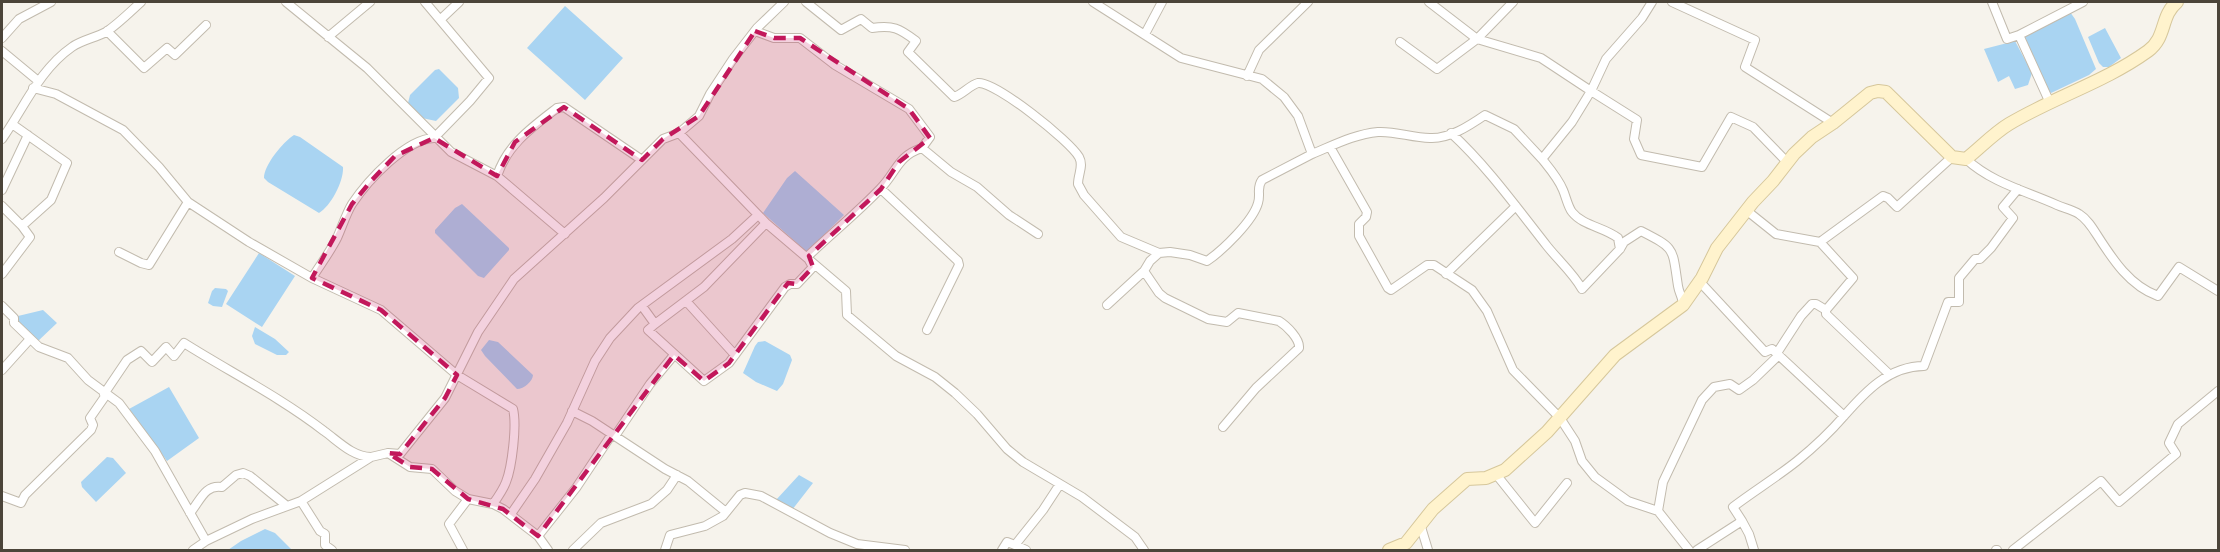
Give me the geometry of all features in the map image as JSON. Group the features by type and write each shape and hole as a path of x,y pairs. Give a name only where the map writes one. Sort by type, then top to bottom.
{"street":[{"path":"3,32 20,19 51,2"},
{"path":"2,139 35,84 72,47 107,31 141,2"},
{"path":"286,2 367,68 434,138 471,165 497,176 565,234"},
{"path":"328,37 370,2"},
{"path":"312,278 336,240 352,204 371,181 395,156 425,138 434,138 489,78 425,2"},
{"path":"441,19 459,2"},
{"path":"2,496 21,502 25,495 91,430 93,426 90,418 127,360 141,351 152,362 166,347 174,356 184,343 297,410 351,451 363,457 388,453 400,454 446,398 478,332 514,279 565,234 663,139 679,132 699,116 716,85 755,31 784,2"},
{"path":"806,2 841,30 861,19 872,28 888,26 901,30 916,41 908,52 954,97 976,83 983,84 1044,122 1078,156 1082,165 1078,184 1084,195 1121,237 1159,253 1190,255 1208,261 1254,213 1258,203 1258,188 1262,180 1312,154 1356,136 1377,132 1431,139 1462,130 1485,115 1514,129 1553,172 1571,212 1592,225 1609,230 1618,238 1620,249"},
{"path":"1093,2 1181,58 1262,79 1284,97 1298,116 1312,154"},
{"path":"1145,34 1162,2"},
{"path":"1247,76 1258,50 1308,2"},
{"path":"1428,2 1477,39 1541,58 1637,120 1634,139 1641,155 1701,167 1731,117 1754,127 1787,162"},
{"path":"1401,42 1437,69 1477,39 1513,2"},
{"path":"1542,159 1572,122 1591,91 1606,59 1642,18 1652,2"},
{"path":"1672,2 1755,40 1745,67 1833,123"},
{"path":"1992,2 2007,39 2083,2"},
{"path":"1966,159 2007,125 2150,50 2160,38 2165,19 2173,3"},
{"path":"107,31 144,68 167,48 175,55 206,25"},
{"path":"755,31 774,38 800,38 835,65 909,110 930,136 922,148 912,151 899,162 881,189 806,255"},
{"path":"2019,35 2050,103"},
{"path":"2,51 35,84 123,130 159,166 188,202 249,242 312,278 381,310 457,375 514,411 506,481 493,504"},
{"path":"1395,549 1406,543 1433,509 1467,479 1486,478 1505,470 1560,418 1615,355 1683,305 1700,282 1717,248 1787,162 1812,136 1833,123 1870,93 1886,92 1952,157 1966,159 2008,186 2079,214 2089,223 2118,267 2142,291 2158,296 2179,267 2218,291"},
{"path":"497,176 502,161 515,142 557,108 564,107 642,160"},
{"path":"12,124 67,163 51,200 22,226"},
{"path":"679,132 766,224 806,255 846,291 847,315 896,357 935,377 978,414 994,436 1023,462 1082,496 1135,537 1144,550"},
{"path":"1451,133 1516,206 1558,260 1575,277 1582,289 1624,242 1641,231 1666,243 1671,249 1683,305"},
{"path":"2,190 28,135"},
{"path":"1330,147 1367,212 1359,224 1359,236 1388,288 1391,290 1427,265 1434,266 1472,290 1487,311 1513,370 1560,418 1575,441 1582,461 1595,477 1628,501 1658,511 1689,550"},
{"path":"922,148 951,172 977,187 1010,215 1038,234"},
{"path":"1820,242 1883,196 1897,207 1952,157"},
{"path":"881,189 958,261 959,265 927,330"},
{"path":"1754,550 1742,521 1733,507 1798,460 1844,416 1852,404 1889,374 1907,368 1924,366 1948,302 1959,302 1959,278 1975,259 1980,259 1991,248 2013,218 2003,207 2018,189"},
{"path":"119,252 149,265 188,202"},
{"path":"2,206 30,237 2,274"},
{"path":"1446,274 1516,206"},
{"path":"1746,210 1776,234 1820,242 1853,278 1826,310"},
{"path":"511,514 535,479 572,411 595,361 610,338 642,306 723,245 758,215"},
{"path":"766,224 704,287 648,330 704,381 729,363 785,287 797,284 813,267 806,255"},
{"path":"1107,305 1144,271 1159,253"},
{"path":"1144,271 1165,298 1208,319 1227,322 1238,313 1279,321 1299,342 1299,348 1256,388 1223,427"},
{"path":"1700,282 1765,352 1772,349 1844,416"},
{"path":"686,301 735,355"},
{"path":"1658,511 1663,482 1702,400 1714,387 1721,385 1734,385 1739,390 1778,354 1801,316 1812,304 1826,310 1826,314 1889,374"},
{"path":"2,306 14,318 14,323 39,347 68,358 80,373 119,403 155,452 206,541"},
{"path":"642,306 655,324"},
{"path":"2,370 30,339"},
{"path":"538,536 674,355"},
{"path":"2013,550 2101,482 2118,502 2176,454 2169,443 2178,424 2218,392"},
{"path":"572,411 688,481 726,512"},
{"path":"388,453 410,467 432,469 455,491 468,499 493,504 511,514 538,536 548,550"},
{"path":"193,550 206,541 252,519 301,501 371,457"},
{"path":"190,513 208,488 222,487 236,475 243,473 250,476 287,506"},
{"path":"1495,473 1535,523 1567,483"},
{"path":"573,550 601,523 651,504 667,490 677,476"},
{"path":"1015,545 1060,484"},
{"path":"665,550 670,535 705,526 723,516 740,495 745,493 761,496 830,533 858,544 905,550"},
{"path":"463,550 449,524 468,499"},
{"path":"301,501 320,531 325,534 325,545 332,550"},
{"path":"1697,550 1742,521"},
{"path":"1420,527 1428,550"},
{"path":"1002,550 1007,542 1026,550"}],"highlighted area":[{"path":"755,31 774,38 800,38 909,109 930,138 899,162 881,189 809,256 813,267 797,284 788,283 729,363 704,381 674,355 538,536 503,509 468,499 432,469 410,467 388,453 400,454 445,398 457,375 381,310 312,278 352,204 371,181 395,156 434,138 497,176 515,142 564,107 642,160 663,139 699,116"}],"water":[{"path":"565,6 623,58 585,100 527,48"},
{"path":"2070,12 2096,69 2089,75 2051,93 2046,88 2025,41 2025,36"},
{"path":"2105,28 2121,58 2109,67 2103,67 2099,63 2088,37"},
{"path":"2015,41 2032,73 2028,85 2015,89 2009,76 1998,82 1984,49"},
{"path":"439,69 458,88 459,98 436,121 422,118 408,103 410,95 435,70"},
{"path":"294,135 343,167 336,193 324,210 319,213 264,178 267,167 275,154"},
{"path":"795,171 844,215 807,252 763,213 787,178"},
{"path":"462,204 509,248 484,278 478,276 435,233 435,230 455,208"},
{"path":"259,253 295,276 262,327 226,304"},
{"path":"215,288 228,291 222,307 208,303"},
{"path":"43,310 57,323 37,342 16,323 18,316"},
{"path":"255,327 275,339 289,352 286,355 277,355 255,344 252,336"},
{"path":"489,340 498,342 533,375 528,384 517,389 485,356 481,350"},
{"path":"765,341 790,355 792,360 783,384 777,391 756,382 743,373 755,346 758,342"},
{"path":"169,387 199,438 167,461 129,409"},
{"path":"107,457 113,458 126,473 96,502 82,487 81,482"},
{"path":"799,475 813,483 792,510 776,500"},
{"path":"265,529 275,533 292,550 228,550 241,541"}]}
